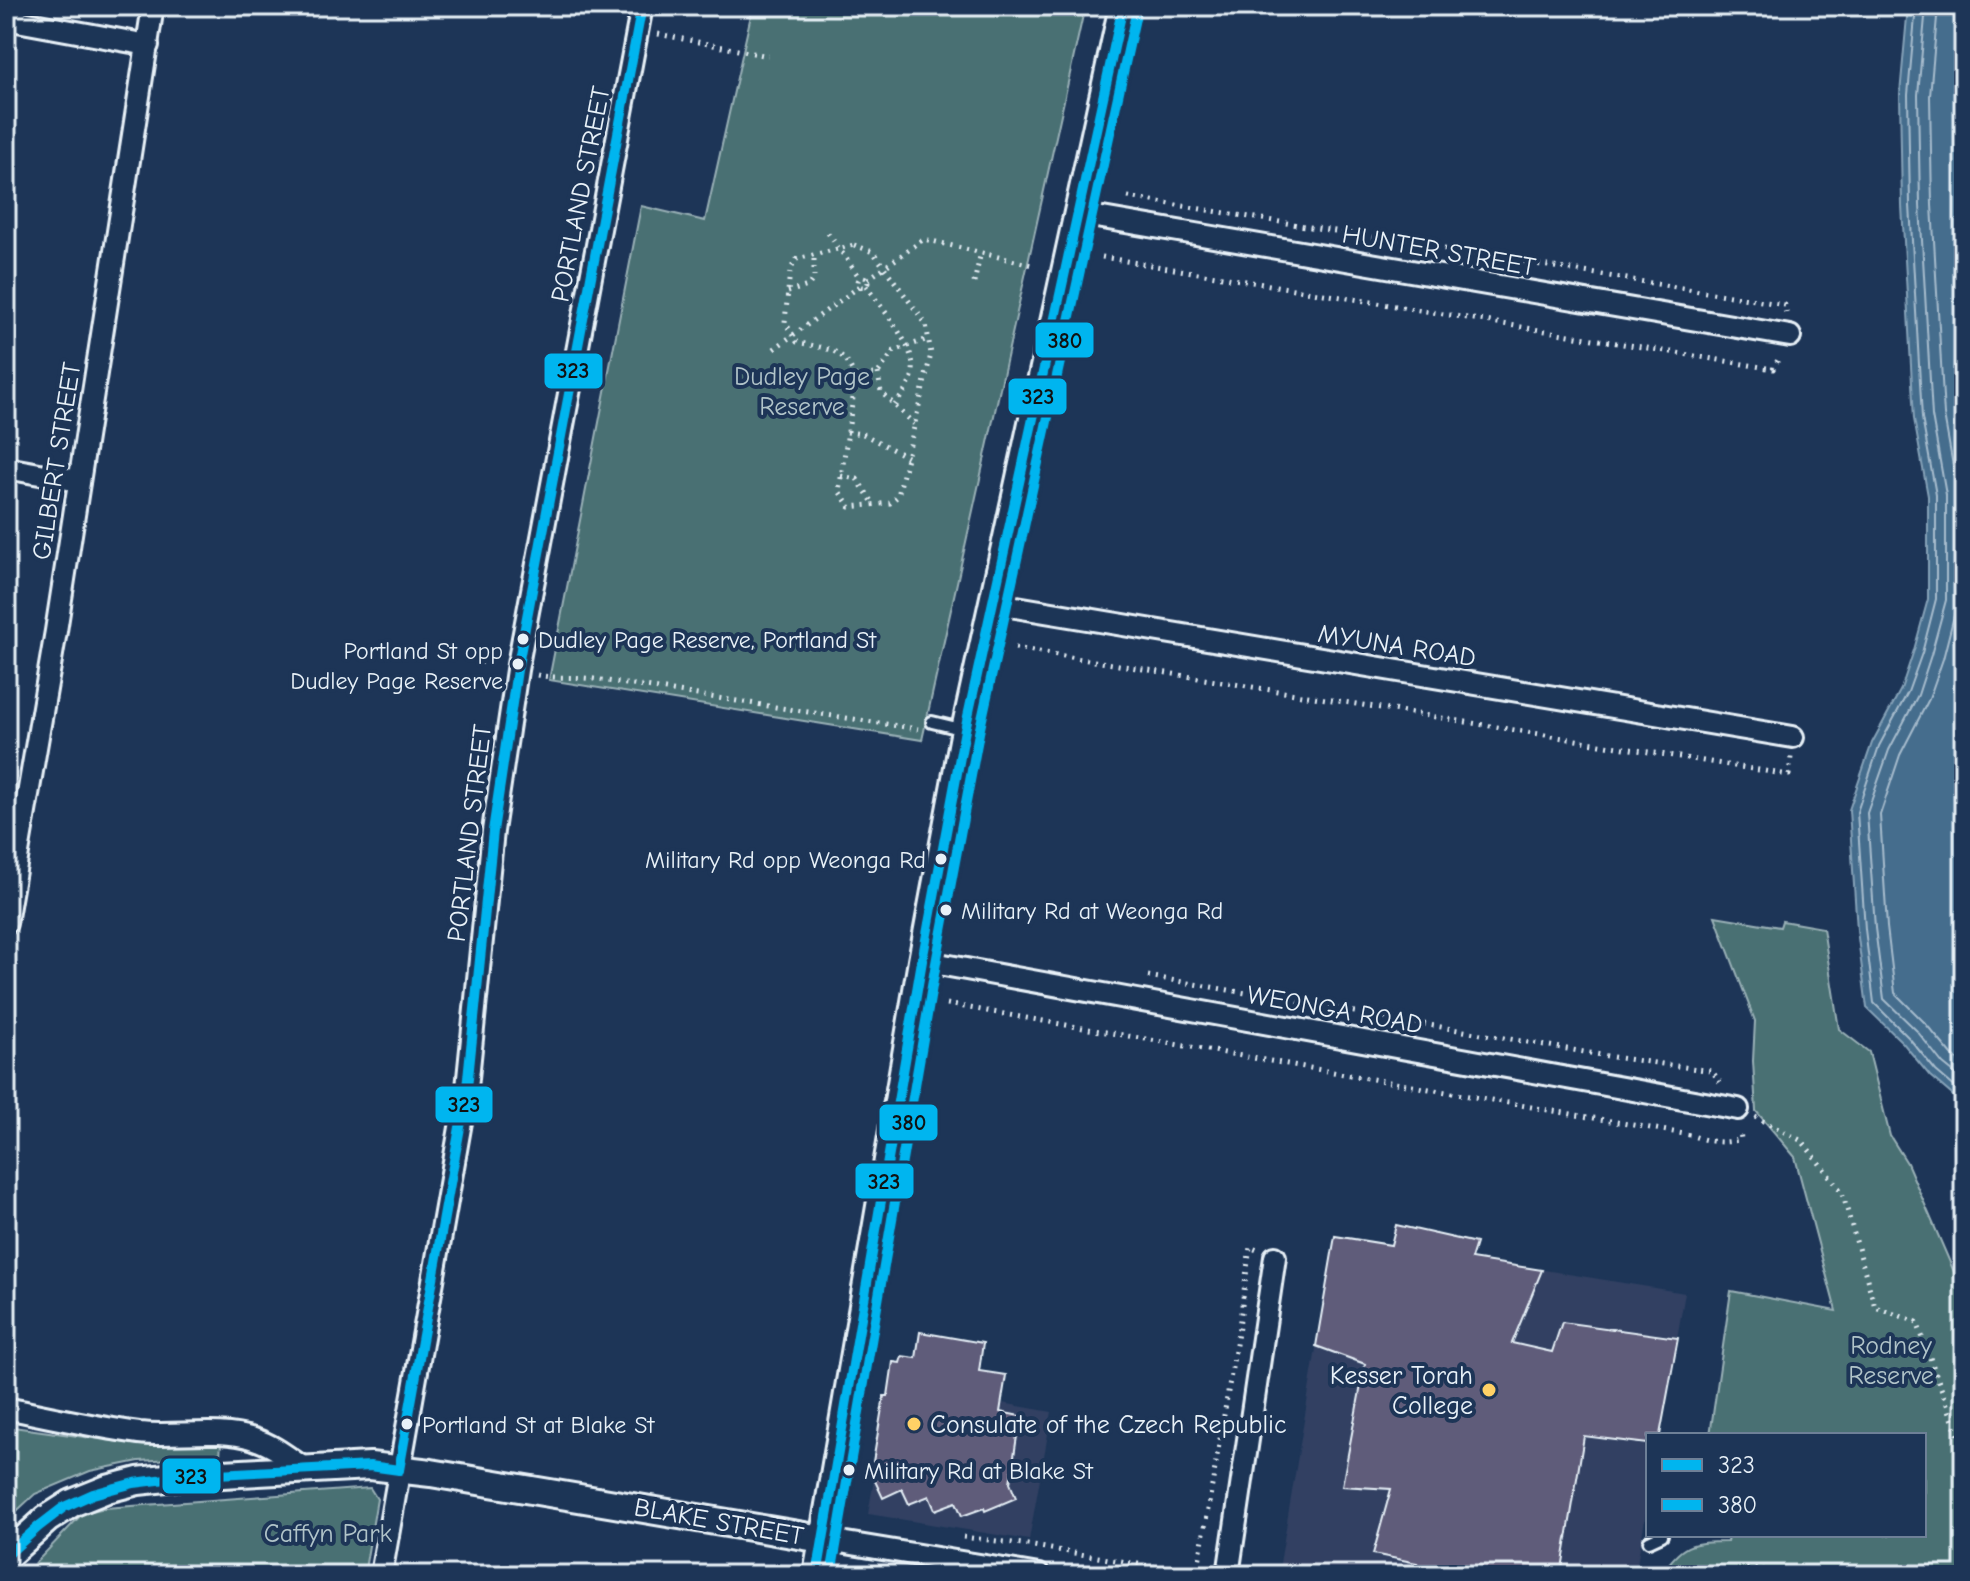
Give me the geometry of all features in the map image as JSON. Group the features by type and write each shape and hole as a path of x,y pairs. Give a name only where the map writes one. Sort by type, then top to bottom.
{"street":[{"name":"GILBERT STREET","path":"6,923 56,631 153,6"},
{"name":"PORTLAND STREET","path":"381,1575 467,1088 493,831 514,685 642,6"},
{"path":"817,1575 922,961 965,730 1123,6"},
{"path":"6,19 148,45"},
{"name":"HUNTER STREET","path":"1079,214 1790,336"},
{"path":"6,468 79,481"},
{"name":"MYUNA ROAD","path":"992,603 1793,737"},
{"name":"WEONGA ROAD","path":"922,961 1738,1109"},
{"path":"1228,1575 1275,1257"},
{"path":"6,1408 142,1433 205,1432 254,1439 307,1470"},
{"name":"BLAKE STREET","path":"6,1556 47,1519 72,1503 138,1481 370,1466 431,1473 1039,1575"}],"lane":[{"path":"932,727 965,730"},
{"path":"1649,1541 1658,1537"}],"path":[{"path":"638,30 768,56"},
{"path":"1102,257 1773,369 1790,336 1785,305 1116,195"},
{"path":"828,233 860,278 858,281 907,347 914,369 910,383 895,405"},
{"path":"774,349 868,284 868,279 924,239 1036,266"},
{"path":"854,245 873,252 926,324 931,354 898,496 890,503 850,507 839,491 856,378 846,359 832,350 797,342 785,322 790,270 797,259 814,255 854,245"},
{"path":"974,283 981,252"},
{"path":"788,292 808,286 814,278 814,255"},
{"path":"860,278 868,279"},
{"path":"856,378 878,373 894,351 928,339"},
{"path":"878,373 881,392 914,424"},
{"path":"847,432 863,434 907,457"},
{"path":"841,476 857,479 874,504"},
{"path":"1015,648 1789,775 1793,737"},
{"path":"553,679 573,676 932,727"},
{"path":"947,1004 1690,1135 1708,1141 1741,1139 1738,1109 1712,1071 1145,976"},
{"path":"1738,1109 1802,1141 1842,1192 1875,1307 1917,1322 1964,1451"},
{"path":"961,1537 1022,1544 1199,1575 1250,1247 1275,1257"},
{"path":"1733,1575 1745,1567 1797,1575"}],"shaded area":[{"name":"Kesser Torah College","path":"1335,1236 1685,1293 1660,1433 1646,1433 1646,1514 1635,1575 1278,1575"},
{"path":"891,1383 1052,1412 1029,1540 868,1514"}],"green space":[{"name":"Dudley Page Reserve","path":"753,6 1085,6 922,740 549,680 641,206 705,221"},
{"name":"Rodney Reserve","path":"1715,916 1780,927 1782,921 1823,928 1839,1029 1869,1052 1890,1136 1907,1163 1964,1295 1964,1575 1661,1575 1675,1557 1688,1547 1727,1542 1728,1537 1926,1537 1926,1433 1710,1433 1731,1291 1836,1311 1795,1157 1756,1111 1753,1061 1755,1021"},
{"path":"6,1426 149,1446 221,1443 220,1456 139,1461 90,1471 35,1494 6,1521"},
{"name":"Caffyn Park","path":"370,1488 377,1499 364,1575 24,1575 83,1513 105,1508"}],"water":[{"path":"1908,6 1964,6 1964,1105 1930,1076 1903,1043 1867,1008 1857,930 1849,810 1872,743 1901,689 1928,599 1928,496 1914,419 1902,206 1900,94"}],"building":[{"name":"Kesser Torah College","path":"1396,1225 1476,1243 1471,1259 1542,1270 1512,1343 1552,1352 1562,1322 1678,1338 1660,1433 1646,1433 1646,1444 1584,1436 1561,1575 1413,1575 1417,1563 1373,1554 1391,1489 1342,1486 1365,1364 1316,1346 1335,1236 1391,1245"},
{"path":"920,1332 983,1343 979,1371 1006,1375 1000,1412 1020,1416 1010,1483 1016,1498 985,1511 984,1508 962,1516 956,1502 935,1510 929,1496 909,1504 902,1489 883,1498 875,1481 879,1476 873,1462 884,1396 888,1396 893,1362 900,1363 902,1356 916,1358"}],"transit line":[{"name":"323","path":"399,1470 467,1088 493,831 517,670 642,6"},
{"name":"323","path":"817,1575 922,961 965,730 1123,6"},
{"name":"380","path":"831,1575 936,963 979,733 1137,9"},
{"name":"323","path":"6,1556 64,1507 93,1494 134,1483 198,1475 370,1466 399,1470"}],"place":[{"name":"Dudley Page Reserve, Portland St","path":"523,639"},
{"name":"Portland St opp Dudley Page Reserve","path":"518,664"},
{"name":"Military Rd opp Weonga Rd","path":"941,859"},
{"name":"Military Rd at Weonga Rd","path":"946,910"},
{"name":"Kesser Torah College","path":"1489,1390"},
{"name":"Portland St at Blake St","path":"407,1424"},
{"name":"Consulate of the Czech Republic","path":"914,1424"},
{"name":"Military Rd at Blake St","path":"849,1470"}]}
